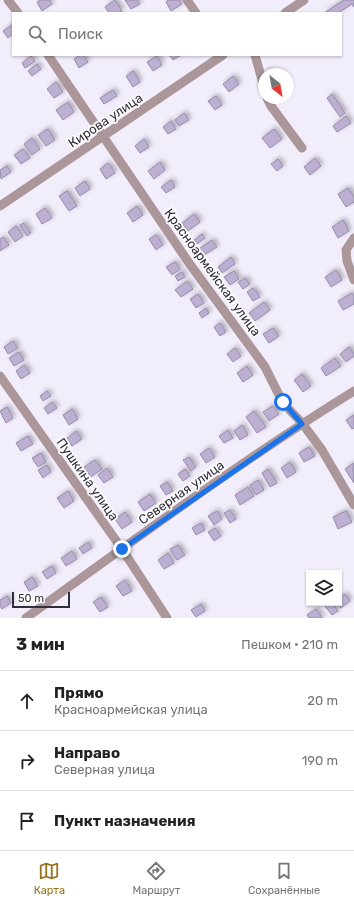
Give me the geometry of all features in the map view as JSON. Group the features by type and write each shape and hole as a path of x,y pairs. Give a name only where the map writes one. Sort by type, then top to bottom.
{"street":[{"path":"8,0 17,12"},
{"path":"187,0 195,12"},
{"path":"286,12 304,0"},
{"name":"Красноармейская улица","path":"49,56 189,263 247,340 265,367 283,402 322,450 354,505"},
{"name":"Кирова улица","path":"0,206 222,56"},
{"path":"255,56 259,68"},
{"path":"270,104 302,148"},
{"path":"354,238 346,250 347,261 354,280"},
{"name":"Пушкина улица","path":"0,376 122,549 167,618"},
{"name":"Северная улица","path":"26,618 122,549 302,424 354,390"}],"building":[{"path":"40,0 49,0 52,4 42,11 37,2"},
{"path":"115,0 122,11 108,12 105,7"},
{"path":"125,0 137,0 140,4 131,9"},
{"path":"168,0 179,0 182,4 171,11 166,2"},
{"path":"344,0 354,0 354,7 352,4 340,12 326,12"},
{"path":"12,25 12,35 8,38 3,31"},
{"path":"31,56 35,61 25,68 22,63"},
{"path":"78,56 84,56 88,62 79,68 74,59"},
{"path":"157,56 162,65 153,71 147,62"},
{"path":"170,56 179,56 173,60"},
{"path":"37,64 41,69 32,76 28,71"},
{"path":"133,71 140,82 133,87 126,76"},
{"path":"233,76 239,84 229,92 223,84"},
{"path":"56,82 63,92 54,98 47,89"},
{"path":"113,90 117,96 104,104 100,98"},
{"path":"332,94 345,113 340,117 327,98"},
{"path":"216,96 222,105 215,110 208,101"},
{"path":"68,102 74,112 63,120 56,110"},
{"path":"184,113 189,120 179,126 175,120"},
{"path":"346,116 351,123 337,132 333,126"},
{"path":"171,121 176,129 168,134 163,127"},
{"path":"48,129 55,140 46,146 38,135"},
{"path":"274,129 282,139 270,148 262,138"},
{"path":"32,138 40,149 32,155 24,144"},
{"path":"144,139 149,147 140,153 135,146"},
{"path":"23,149 30,158 21,164 14,155"},
{"path":"315,158 321,166 310,175 304,167"},
{"path":"278,159 283,166 277,171 271,164"},
{"path":"160,162 165,170 154,179 148,171"},
{"path":"108,163 115,173 106,179 100,169"},
{"path":"7,166 11,172 1,179 0,170"},
{"path":"171,180 175,187 166,193 161,187"},
{"path":"85,181 90,189 80,196 75,188"},
{"path":"348,188 354,197 354,202 346,207 338,194"},
{"path":"67,191 77,206 69,211 59,196"},
{"path":"137,206 143,215 133,222 127,213"},
{"path":"45,208 52,218 42,224 36,214"},
{"path":"194,214 200,222 188,231 182,223"},
{"path":"343,220 349,231 338,238 332,227"},
{"path":"24,223 31,233 27,236 20,225"},
{"path":"16,226 23,236 15,242 8,232"},
{"path":"202,234 205,238 197,244 194,240"},
{"path":"156,235 163,245 156,250 149,239"},
{"path":"3,237 9,245 0,251 0,239"},
{"path":"212,240 217,247 204,255 200,248"},
{"path":"231,257 235,264 222,273 218,267"},
{"path":"175,262 180,269 172,275 166,267"},
{"path":"336,270 342,280 331,287 325,277"},
{"path":"234,271 239,279 230,285 224,277"},
{"path":"182,272 185,277 178,281 175,276"},
{"path":"245,278 250,284 243,289 238,282"},
{"path":"187,281 193,289 181,297 175,290"},
{"path":"253,288 260,297 253,301 247,292"},
{"path":"352,293 354,296 354,304 343,310 338,301"},
{"path":"198,294 204,303 196,308 190,299"},
{"path":"264,302 270,310 255,321 249,313"},
{"path":"206,308 209,313 202,318 199,313"},
{"path":"220,323 226,332 220,336 214,327"},
{"path":"273,328 279,336 269,343 263,334"},
{"path":"13,341 18,348 8,354 4,347"},
{"path":"349,347 354,356 346,362 340,354"},
{"path":"235,348 241,356 233,362 227,354"},
{"path":"19,352 24,360 14,366 9,358"},
{"path":"335,358 341,366 326,376 321,368"},
{"path":"24,365 30,373 21,379 16,371"},
{"path":"247,366 253,375 243,382 237,373"},
{"path":"302,374 311,386 303,392 294,380"},
{"path":"47,391 51,396 43,401 40,396"},
{"path":"52,402 57,408 48,414 44,408"},
{"path":"273,406 279,414 269,421 263,412"},
{"path":"7,407 13,418 6,423 0,411"},
{"path":"72,409 78,419 69,425 63,415"},
{"path":"254,411 266,427 257,433 246,417"},
{"path":"354,415 354,428 352,429 346,420"},
{"path":"242,425 248,435 240,440 234,431"},
{"path":"228,430 233,438 224,443 219,436"},
{"path":"76,431 82,439 72,446 67,438"},
{"path":"28,436 33,444 21,451 16,443"},
{"path":"309,447 315,456 304,462 299,453"},
{"path":"209,448 215,457 206,463 200,454"},
{"path":"41,453 46,462 38,467 32,458"},
{"path":"189,457 196,467 191,471 183,460"},
{"path":"95,460 102,469 91,477 84,467"},
{"path":"290,462 296,472 287,478 281,468"},
{"path":"354,463 353,470 354,483 345,469"},
{"path":"47,465 51,472 43,478 38,470"},
{"path":"107,468 113,477 104,483 98,475"},
{"path":"185,469 190,476 183,481 178,474"},
{"path":"268,469 277,483 270,487 262,473"},
{"path":"258,480 264,490 256,495 250,485"},
{"path":"167,482 173,491 166,495 160,486"},
{"path":"248,487 254,496 240,505 235,495"},
{"path":"68,491 74,501 64,508 57,498"},
{"path":"150,494 156,503 144,511 138,502"},
{"path":"230,510 236,519 230,523 224,513"},
{"path":"217,511 222,519 214,525 208,516"},
{"path":"346,511 352,522 338,529 333,517"},
{"path":"125,512 132,522 122,529 115,519"},
{"path":"201,523 205,530 196,535 192,528"},
{"path":"215,528 221,536 214,541 208,532"},
{"path":"88,542 92,548 83,554 79,548"},
{"path":"178,545 185,555 177,560 170,549"},
{"path":"72,551 77,559 66,566 61,558"},
{"path":"168,553 174,563 164,569 158,560"},
{"path":"52,566 56,573 47,579 42,572"},
{"path":"32,577 38,586 29,591 24,582"},
{"path":"125,580 132,591 123,596 116,586"},
{"path":"345,594 350,601 341,608 339,606 342,606 342,596"},
{"path":"7,596 11,603 2,609 0,606 0,600"},
{"path":"101,597 108,607 100,612 93,602"},
{"path":"201,604 205,611 196,617 191,610"},
{"path":"325,606 334,606 338,611 332,615"},
{"path":"316,609 323,618 309,618 307,615"}],"route":[{"path":"122,549 302,424 283,402"}]}
